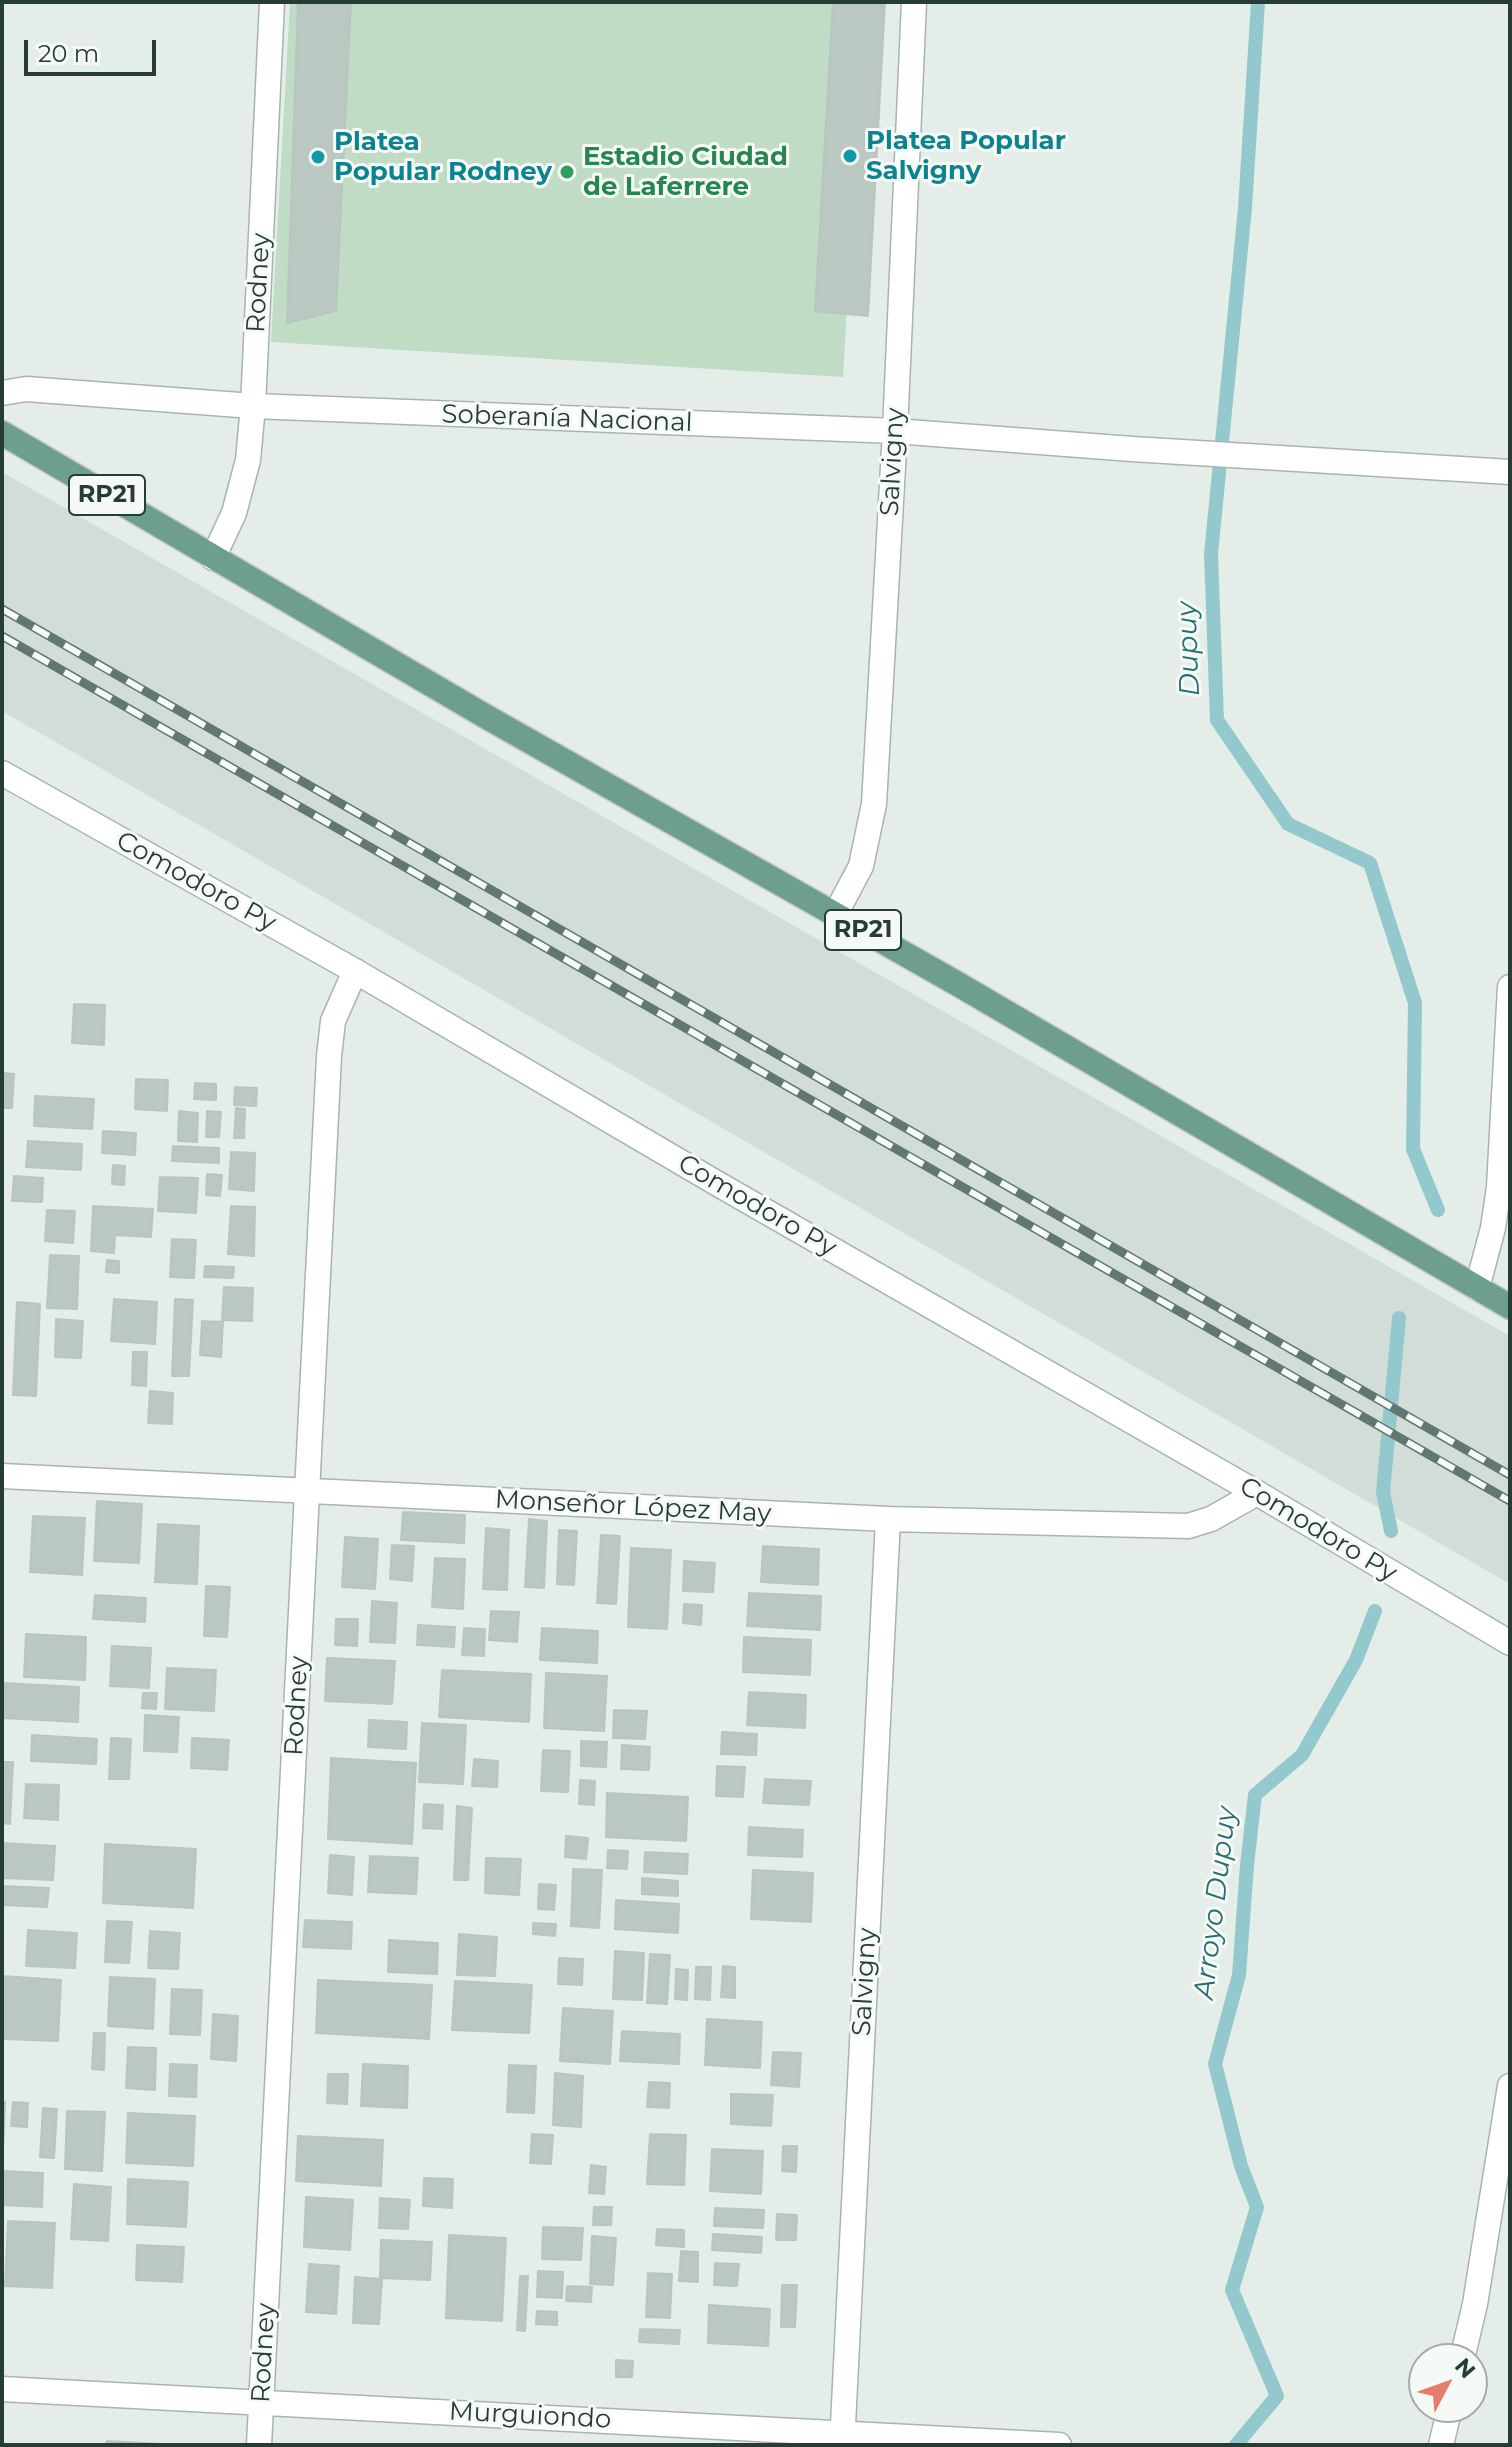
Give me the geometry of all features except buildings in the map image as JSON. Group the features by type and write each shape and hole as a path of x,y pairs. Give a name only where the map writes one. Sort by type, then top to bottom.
{"main road":[{"name":"RP21","path":"2,433 485,716 956,983 1510,1307"}],"street":[{"name":"Rodney","path":"213,558 234,513 248,460 272,2"},
{"name":"Salvigny","path":"835,915 861,866 874,804 914,2"},
{"name":"Soberanía Nacional","path":"2,393 26,389 253,406 895,431 1510,472"},
{"name":"Comodoro Py","path":"2,773 355,971 718,1184 1257,1493 1510,1643"},
{"name":"Rodney","path":"259,2445 329,1056 333,1021 355,971"},
{"path":"1477,1288 1493,1228 1499,1187 1510,987"},
{"name":"Monseñor López May","path":"2,1476 888,1519 1188,1526 1211,1519 1257,1493"},
{"name":"Salvigny","path":"842,2439 888,1519"},
{"path":"1466,2343 1475,2304 1510,2086"},
{"name":"Murguiondo","path":"2,2389 262,2402 842,2439 1059,2445"},
{"path":"1441,2445 1446,2423"}],"shaded area":[{"path":"2,472 1510,1336 1510,1584 2,711"}],"green space":[{"name":"Estadio Ciudad de Laferrere","path":"290,2 864,2 843,377 271,342"}],"waterway":[{"name":"Dupuy","path":"1258,2 1245,208 1211,554 1217,720 1288,824 1370,863 1415,1003 1413,1149 1438,1210"},
{"name":"Arroyo Dupuy","path":"1391,1531 1383,1492 1399,1318"},
{"name":"Arroyo Dupuy","path":"1236,2445 1277,2396 1232,2290 1257,2207 1241,2166 1215,2064 1239,1975 1255,1795 1302,1755 1356,1660 1375,1611"}],"railway":[{"path":"2,609 1510,1475"},
{"path":"2,636 1510,1501"}],"place":[{"name":"Platea Popular Salvigny","path":"850,156"},
{"name":"Platea Popular Rodney","path":"318,157"},
{"name":"Estadio Ciudad de Laferrere","path":"567,172"}]}
